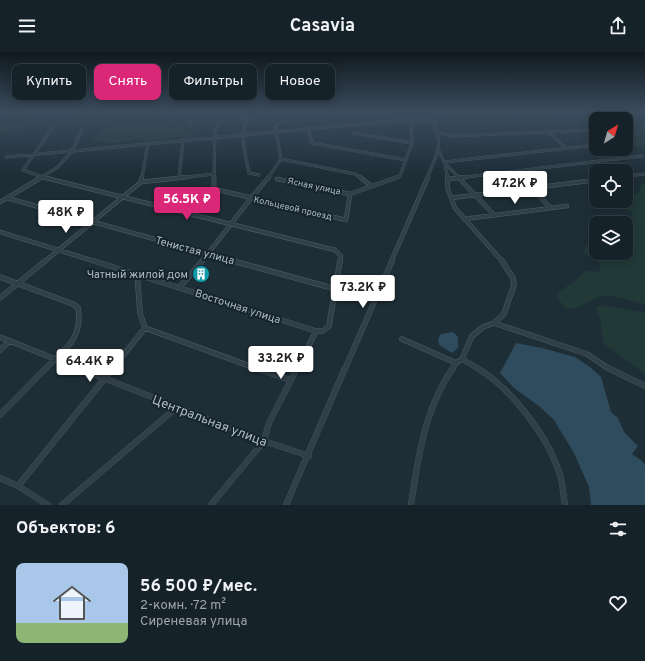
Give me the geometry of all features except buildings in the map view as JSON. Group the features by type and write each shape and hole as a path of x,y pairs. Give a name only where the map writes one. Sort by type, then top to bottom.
{"street":[{"path":"49,133 23,170 42,177 336,250 341,256 329,326 323,331 316,331 269,423 264,441 211,505"},
{"path":"0,202 58,167 72,150 80,133"},
{"name":"Кольцевой проезд","path":"214,133 214,189 346,220 350,194"},
{"path":"6,156 253,133"},
{"path":"180,287 250,198 269,177 280,159 275,133"},
{"path":"309,133 312,143 406,160"},
{"path":"350,194 400,176 412,143 412,133"},
{"path":"411,505 417,465 428,416 447,376 456,362 462,359 472,336 483,327 494,323 504,314 514,285 513,278 503,262 455,208 448,190 448,179 444,162 439,151 437,133"},
{"path":"442,133 453,136 531,133"},
{"path":"549,133 566,148"},
{"path":"244,134 249,173 259,175"},
{"path":"354,134 412,143"},
{"path":"179,178 183,140"},
{"path":"141,182 148,143"},
{"path":"444,162 589,146"},
{"path":"286,505 309,456 439,151"},
{"path":"448,179 642,156"},
{"path":"280,159 355,174 371,186"},
{"path":"444,162 494,215"},
{"path":"0,298 141,182 214,174"},
{"path":"633,175 645,174"},
{"name":"Ясная улица","path":"277,179 350,194"},
{"path":"451,198 589,181"},
{"path":"532,189 551,208"},
{"name":"Тенистая улица","path":"7,198 336,289"},
{"path":"464,219 567,206"},
{"name":"Восточная улица","path":"0,232 136,273 316,331"},
{"path":"136,273 140,313 145,328"},
{"path":"0,277 73,304 78,308 80,318 78,332 75,338 0,415"},
{"path":"494,323 587,354 616,373 645,386"},
{"path":"18,486 145,328"},
{"path":"145,328 290,380"},
{"name":"Центральная улица","path":"0,337 264,441 309,456"},
{"path":"402,339 456,362"},
{"path":"0,350 10,341"},
{"path":"462,359 491,376 506,391 545,439 560,475 565,505"},
{"path":"62,505 176,407"},
{"path":"0,478 18,486 48,505"}],"green space":[{"path":"100,133 194,133 196,136 147,141 142,139 118,143 91,142"},
{"path":"633,133 645,133 645,148 633,145"},
{"path":"643,183 645,183 645,304 608,295 596,298 579,307 566,309 556,296 585,271 599,272 601,266 596,260 633,260 633,216 631,216 632,212 622,208 633,208 633,196 639,193 640,187"},
{"path":"589,245 589,256 584,254 585,246"},
{"path":"608,306 645,313 645,374 603,343 601,322 596,307"}],"water":[{"path":"453,332 458,337 458,348 452,353 439,345 438,339 441,334"},
{"path":"516,343 575,357 590,367 601,377 611,412 618,418 624,432 638,446 632,454 645,465 645,505 591,505 589,487 574,453 554,420 539,406 514,388 500,373"}],"place":[{"name":"Чатный жилой дом","path":"201,274"}]}
